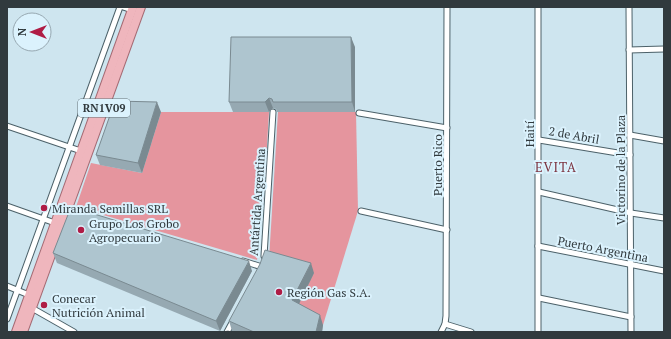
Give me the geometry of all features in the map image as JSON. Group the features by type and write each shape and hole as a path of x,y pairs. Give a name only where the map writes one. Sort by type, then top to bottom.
{"main road":[{"name":"RN1V09","path":"16,332 29,306 70,210 141,7"},
{"name":"RN1V09","path":"23,332 30,295 133,9"}],"street":[{"path":"7,319 120,7"},
{"path":"123,7 133,9"},
{"name":"Puerto Rico","path":"445,324 447,230 447,7"},
{"name":"Haití","path":"538,7 538,332"},
{"name":"Victorino de la Plaza","path":"629,7 631,332"},
{"path":"629,50 664,49"},
{"name":"Antártida Argentina","path":"239,260 261,269 264,254 273,112"},
{"path":"359,113 447,128"},
{"path":"7,126 81,151"},
{"path":"630,135 664,140"},
{"name":"2 de Abril","path":"539,140 630,155"},
{"path":"539,192 631,213 664,218"},
{"path":"7,206 55,223"},
{"path":"361,211 447,230"},
{"name":"Puerto Argentina","path":"538,246 664,271"},
{"path":"7,286 30,295"},
{"path":"539,298 631,317"},
{"path":"29,306 74,332"},
{"path":"227,332 234,319"},
{"path":"441,332 445,324 471,332"}],"shaded area":[{"path":"161,112 269,112 264,194 257,260 76,207 91,163 142,173"},
{"path":"278,112 356,112 358,211 323,325 296,310 269,260"}],"building":[{"path":"231,37 351,37 352,102 273,102 272,99 269,98 265,102 229,102"},
{"path":"115,101 157,102 138,163 96,155"},
{"path":"71,207 249,261 216,321 53,253"},
{"name":"Región Gas S.A.","path":"265,250 311,263 292,300 320,315 316,332 254,332 229,321 260,264"}],"place":[{"name":"Miranda Semillas SRL","path":"44,208"},
{"name":"Grupo Los Grobo Agropecuario","path":"81,230"},
{"name":"Región Gas S.A.","path":"279,292"},
{"name":"Conecar Nutrición Animal","path":"44,305"}],"district":[{"name":"EVITA","path":"556,167"}]}
